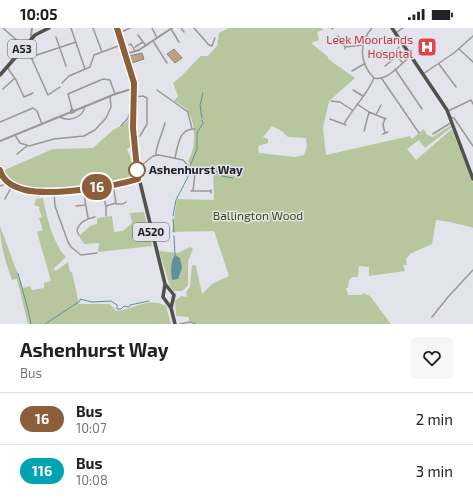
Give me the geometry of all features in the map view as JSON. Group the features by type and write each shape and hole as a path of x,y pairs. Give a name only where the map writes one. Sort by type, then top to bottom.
{"highway":[{"name":"A53","path":"0,75 32,38 49,28"},
{"name":"A520","path":"117,28 135,88 132,119 138,179 166,284 171,292"},
{"path":"392,28 448,111 473,179"},
{"name":"A520","path":"165,292 166,284"},
{"path":"171,308 174,296 171,292 165,292 163,297 171,308 175,324"},
{"path":"167,302 172,300"}],"street":[{"path":"3,28 24,47 31,57 48,95 60,87"},
{"path":"32,28 32,38"},
{"path":"71,28 85,69"},
{"path":"93,28 102,52"},
{"path":"119,33 130,28"},
{"path":"152,28 157,38"},
{"path":"126,54 146,46 171,28 179,42"},
{"path":"181,28 184,32"},
{"path":"194,28 210,46 215,38"},
{"path":"371,28 363,45 364,64 374,78 382,79 387,77 395,68 411,56"},
{"path":"395,33 403,28"},
{"path":"138,35 146,46"},
{"path":"366,36 374,42"},
{"path":"423,74 459,49 473,36"},
{"path":"56,37 66,66"},
{"path":"339,37 345,48 363,45"},
{"path":"153,41 168,63"},
{"path":"31,57 76,42"},
{"path":"135,47 143,42"},
{"path":"62,83 67,77 91,66 94,55 123,44"},
{"path":"129,45 131,44 135,51"},
{"path":"399,47 396,51 397,56 402,62"},
{"path":"459,49 473,62"},
{"path":"384,52 391,60"},
{"path":"385,66 397,56"},
{"path":"354,71 364,64"},
{"path":"439,64 456,87"},
{"path":"7,67 15,78 24,97 33,93"},
{"path":"395,68 422,109"},
{"path":"3,89 15,78"},
{"path":"72,111 67,97 68,94 103,79 107,78 110,80 115,94"},
{"path":"331,120 345,125 352,110 370,89 374,78"},
{"path":"382,79 419,133"},
{"path":"0,141 115,94 135,88"},
{"path":"157,90 188,112 192,129"},
{"path":"354,91 364,97"},
{"path":"17,154 27,146 54,138 79,137 92,132 108,115 111,103 110,96"},
{"path":"120,126 128,118 132,104 135,100 143,96 147,98 147,124 141,135 140,132"},
{"path":"448,111 471,100 473,104"},
{"path":"331,101 340,102 352,110"},
{"path":"357,104 376,116 386,119 383,124 384,133 388,132"},
{"path":"59,117 66,119 74,118 81,114 85,106"},
{"path":"376,116 381,107"},
{"path":"0,122 33,108 36,110 42,124"},
{"path":"365,130 369,112"},
{"path":"450,117 454,118 473,146"},
{"path":"433,134 452,122"},
{"path":"156,155 156,149 165,123"},
{"path":"164,126 168,127"},
{"path":"176,158 182,134 185,130 195,129"},
{"path":"15,135 19,142 27,146"},
{"path":"136,166 142,165 156,155 183,160 195,174 192,191 211,191"},
{"path":"0,170 8,183 12,186 29,191 83,189 138,179"},
{"path":"0,186 8,183"},
{"path":"114,184 115,203"},
{"path":"5,199 12,186"},
{"path":"83,189 88,218"},
{"path":"54,191 55,206 70,246 81,255 97,253"},
{"path":"104,199 106,216"},
{"path":"106,206 115,203 123,204 126,202"},
{"path":"76,206 85,205"},
{"path":"80,235 77,228 88,218 95,217"},
{"path":"432,317 473,270"},
{"path":"180,324 190,322 196,324"}],"green space":[{"name":"Ballington Wood","path":"229,28 322,28 323,30 317,32 319,40 311,43 328,57 328,59 355,78 329,101 323,128 326,155 410,136 412,139 424,129 427,135 433,137 451,125 452,127 425,148 419,140 407,149 416,160 452,129 473,183 473,228 436,220 432,244 410,254 406,259 407,265 403,265 405,271 369,276 369,267 359,266 358,277 353,277 349,280 348,288 346,288 348,295 362,295 363,293 370,296 391,324 199,324 189,321 189,317 176,316 175,301 181,296 187,297 186,292 190,287 192,265 196,266 202,294 212,284 229,276 214,231 172,232 177,199 214,200 213,171 201,171 195,169 188,161 193,151 194,144 193,124 188,111 174,101 178,96 173,83 201,56 208,56 217,46 219,33","holes":["272,126 282,131 288,137 306,138 307,146 304,155 295,157 259,153 258,146 268,143 268,139 263,137"]},
{"path":"129,119 132,146 127,149 134,166 135,177 133,179 83,188 40,190 22,188 9,182 2,171 53,149 93,148 113,130 125,124"},
{"path":"43,198 48,220 57,245 66,257 50,272 54,269 56,271 68,262 70,272 72,272 79,304 110,304 116,311 141,304 153,302 160,303 166,306 171,324 28,324 17,279 12,280 2,247 0,226 23,288 30,286 32,290 44,288 44,283 51,281 37,232 43,230 39,218 42,217 39,209 40,207 34,205 36,199"},
{"path":"144,212 152,246 98,252 99,243 84,244 79,236 90,226 97,224 97,218 112,216 114,232 123,231 132,223 130,213"},
{"path":"190,247 193,249 188,261 188,286 182,291 174,291 170,286 159,251 178,253"}],"water":[{"path":"175,255 180,258 182,268 178,279 172,280 171,271 173,258"}],"building":[{"path":"174,49 182,58 175,63 167,54"},
{"path":"142,53 144,59 132,63 129,56"}],"waterway":[{"path":"202,118 200,105 203,93"},
{"path":"190,166 197,149 197,133 203,123 202,120"},
{"path":"194,168 215,170 222,176 233,178"},
{"path":"173,216 176,200 191,171"},
{"path":"173,219 174,232"},
{"path":"174,236 175,255"},
{"path":"18,273 28,310"},
{"path":"45,324 80,301 80,299 92,302 111,301 117,305 117,309 121,309 124,306 129,307 130,305 149,301"},
{"path":"28,310 31,324"}],"bus line":[{"name":"16","path":"0,170 3,178 12,186 41,192 83,189 129,182 138,179 132,119 135,102 134,83 117,28"}],"place":[{"name":"Leek Moorlands Hospital","path":"427,47"},
{"name":"Ashenhurst Way","path":"137,170"}]}
